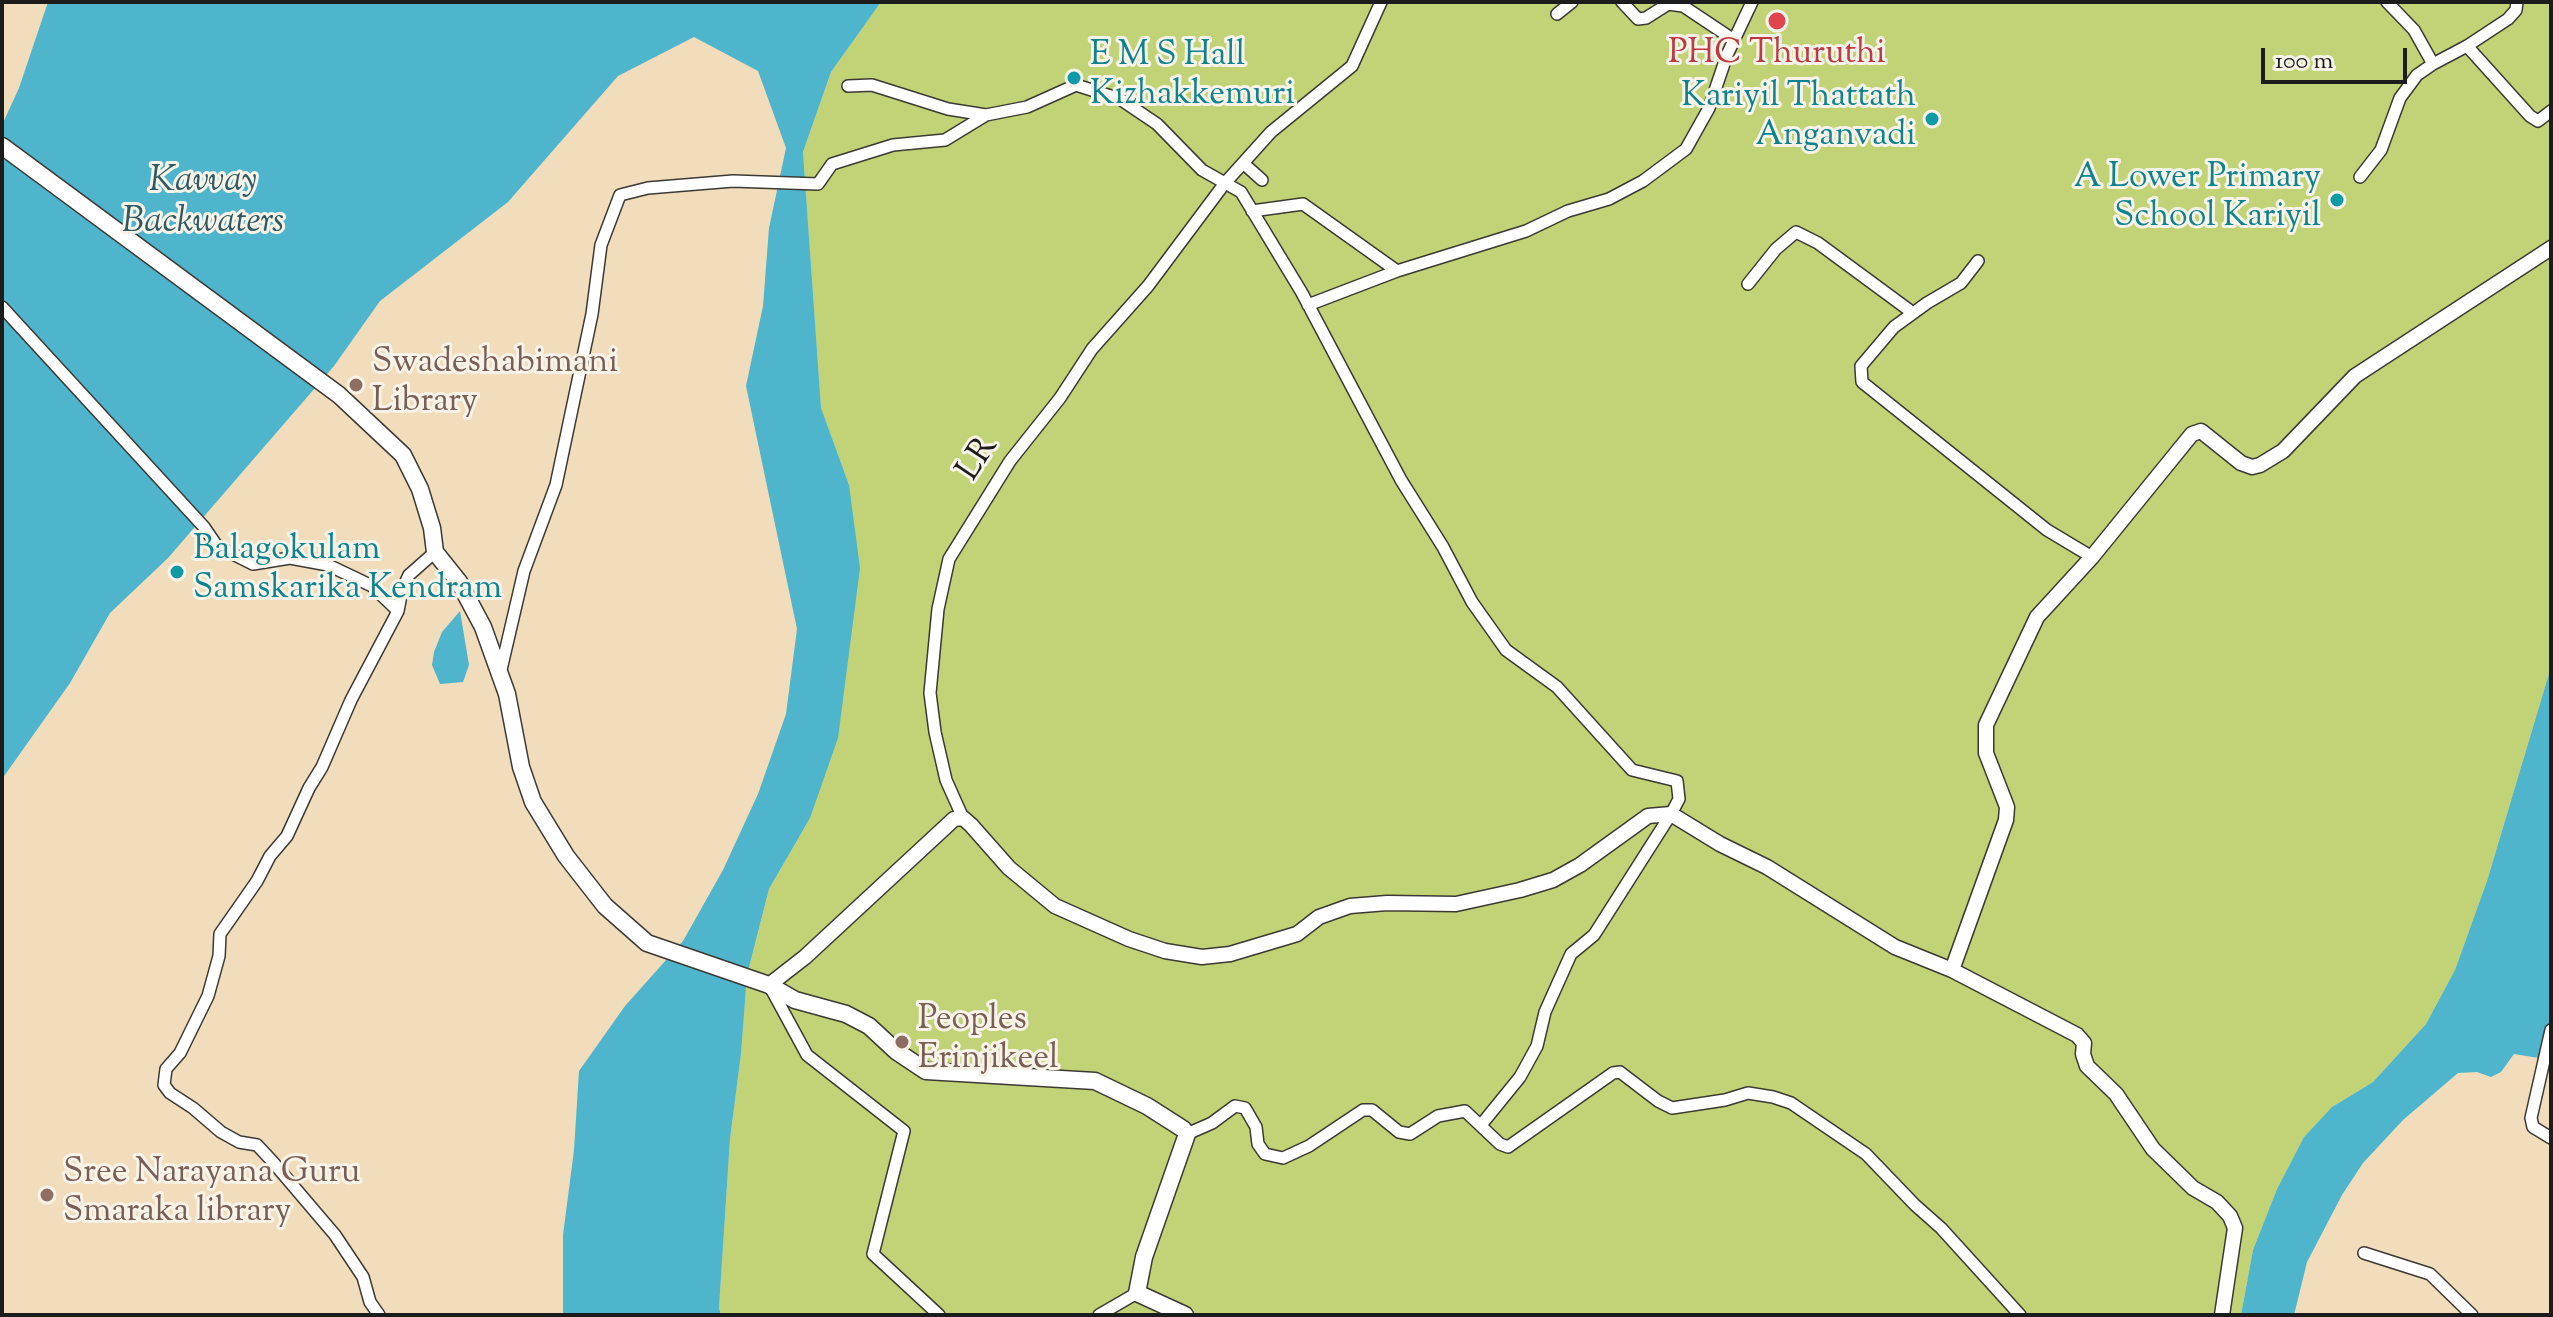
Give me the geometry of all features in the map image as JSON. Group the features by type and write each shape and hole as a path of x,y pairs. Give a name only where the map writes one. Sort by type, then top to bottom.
{"main road":[{"path":"2,146 339,395 403,455 420,489 432,528 435,552 459,582 483,627 507,694 521,767 538,812 566,856 605,906 647,943 761,983 795,1000 846,1014 869,1026 896,1051 926,1071 1095,1081 1165,1116 1187,1134 1144,1257 1137,1293 1185,1315"}],"street":[{"name":"LR","path":"963,818 946,780 930,693 938,609 949,559 1010,461 1060,398 1092,349 1148,286 1225,183 1271,132 1352,66 1381,2"},
{"path":"1557,14 1572,2"},
{"path":"1622,2 1638,19 1646,18 1668,4 1683,6 1734,40"},
{"path":"1308,305 1397,271 1526,231 1568,211 1609,199 1643,181 1686,149 1709,108 1752,2"},
{"path":"2387,2 2414,30 2433,64"},
{"path":"2360,177 2381,150 2400,98 2417,75 2508,19 2516,10 2517,2"},
{"path":"2467,46 2530,116 2538,121 2551,111"},
{"path":"848,86 872,85 948,109 986,115 1027,107 1076,85 1120,99 1157,124 1202,170 1241,192 1308,305 1401,480 1443,547 1472,602 1506,650 1557,687 1632,770 1677,781 1679,799 1671,814 1594,935 1571,954 1545,1012 1537,1046 1520,1077 1481,1125"},
{"path":"500,675 524,571 556,485 592,314 601,245 620,195 648,188 733,181 818,184 832,164 893,145 945,140 986,115"},
{"path":"1243,163 1262,180"},
{"path":"1252,211 1303,204 1397,271"},
{"path":"1748,284 1776,249 1796,232 1818,243 1913,313"},
{"path":"1952,970 2006,820 2007,807 1986,753 1986,725 2037,617 2092,557 2192,434 2201,431 2241,463 2252,467 2260,465 2283,451 2355,376 2551,248"},
{"path":"1978,261 1961,283 1894,327 1861,366 1862,382 2047,530 2092,557"},
{"path":"2,307 204,527 217,546 253,564 290,558 328,565 372,586 398,611"},
{"path":"379,1315 370,1302 363,1277 335,1235 265,1153 257,1145 239,1142 221,1132 164,1085 166,1069 180,1053 208,996 219,956 220,934 257,881 270,856 287,836 351,700 398,611 409,575 435,552"},
{"path":"939,1315 873,1254 904,1131 807,1055 761,983 805,957 954,819 963,818 1009,868 1055,906 1129,939 1165,951 1202,957 1230,954 1297,934 1319,917 1350,906 1456,904 1553,880 1580,865 1648,816 1671,814 1720,844 1767,867 1895,947 1952,970 2077,1035 2084,1043 2083,1054 2087,1066 2116,1094 2153,1149 2193,1188 2217,1202 2230,1216 2235,1228 2222,1315"},
{"path":"2551,1030 2531,1118 2533,1127 2551,1138"},
{"path":"1187,1134 1212,1123 1235,1106 1245,1108 1256,1127 1258,1144 1265,1154 1283,1158 1309,1146 1363,1110 1372,1110 1399,1132 1410,1134 1438,1116 1465,1111 1500,1144 1508,1147 1613,1073 1620,1072 1672,1108 1725,1100 1748,1093 1791,1103 1866,1154 1941,1228 2020,1315"},
{"path":"2364,1253 2430,1274 2472,1315"},
{"path":"1099,1315 1137,1293"},
{"path":"361,1315 370,1302"}],"green space":[{"path":"881,2 2551,2 2551,667 2487,881 2455,970 2426,1024 2373,1082 2332,1107 2304,1137 2277,1189 2253,1250 2241,1315 721,1315 730,1139 747,975 769,889 810,818 849,485 821,409 803,152 831,72"}],"water":[{"name":"Kavvay Backwaters","path":"48,2 881,2 831,72 803,152 821,408 849,485 860,568 838,738 810,818 769,889 747,975 730,1139 721,1315 563,1315 563,1235 574,1150 579,1071 625,1006 683,941 723,870 758,794 786,714 797,629 746,386 763,306 769,228 786,148 758,71 694,37 618,76 508,202 380,301 334,366 168,558 110,613 70,683 2,779 2,125 19,88"},
{"path":"460,611 469,665 463,682 440,684 432,665 434,652 442,632"},
{"path":"2551,667 2551,1060 2514,1054 2501,1072 2491,1077 2477,1072 2458,1073 2403,1120 2363,1163 2342,1195 2307,1262 2294,1315 2241,1315 2253,1250 2277,1189 2304,1137 2332,1107 2373,1082 2426,1024 2455,970 2487,881"}],"place":[{"name":"PHC Thuruthi","path":"1777,21"},
{"name":"E M S Hall Kizhakkemuri","path":"1074,78"},
{"name":"Kariyil Thattath Anganvadi","path":"1932,119"},
{"name":"A Lower Primary School Kariyil","path":"2337,200"},
{"name":"Swadeshabimani Library","path":"356,385"},
{"name":"Balagokulam Samskarika Kendram","path":"177,572"},
{"name":"Peoples Erinjikeel","path":"902,1042"},
{"name":"Sree Narayana Guru Smaraka library","path":"47,1195"}]}
